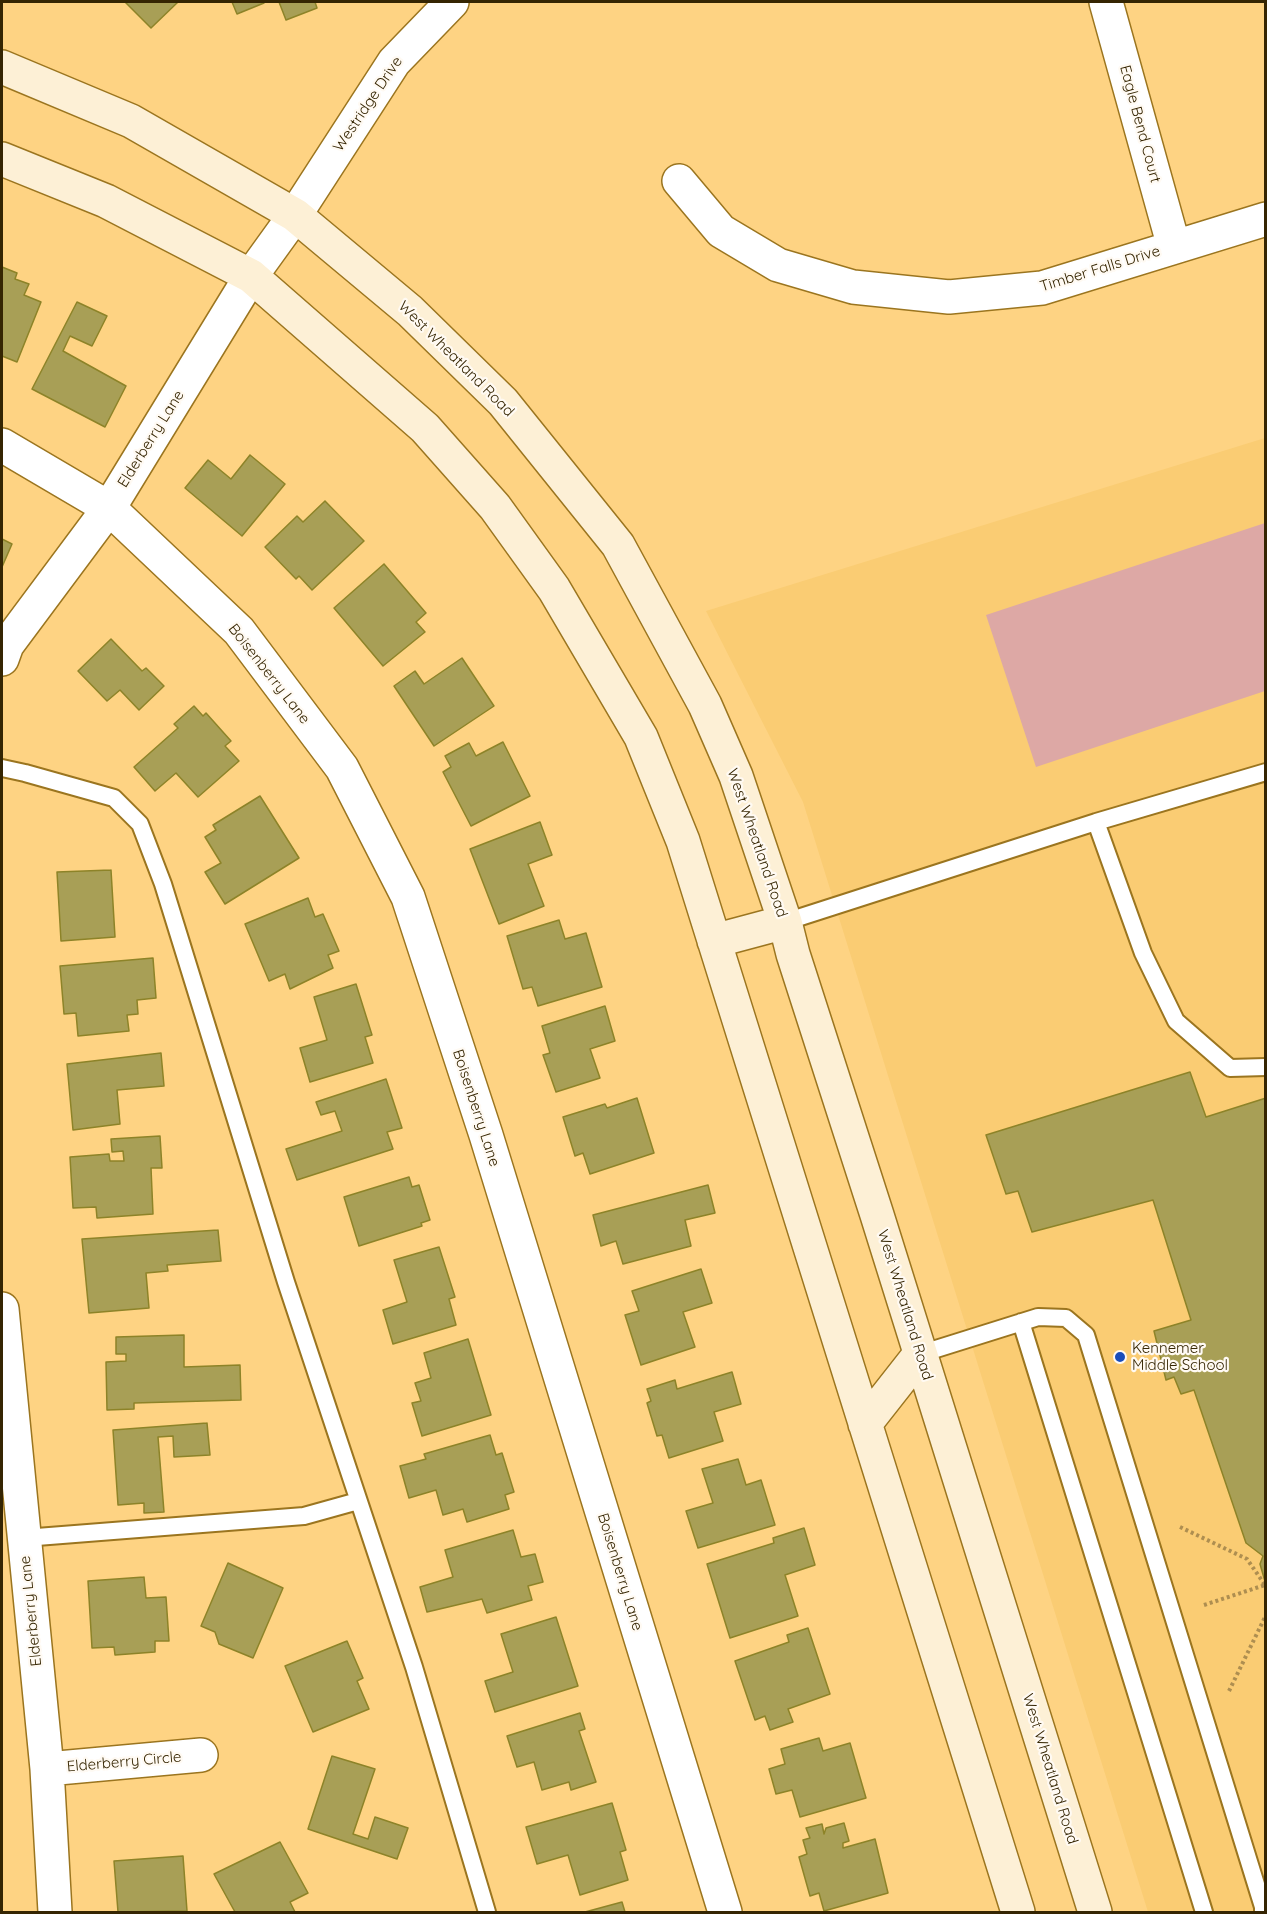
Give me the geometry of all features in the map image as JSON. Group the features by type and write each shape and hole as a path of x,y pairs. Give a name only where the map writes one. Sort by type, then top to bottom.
{"main road":[{"name":"West Wheatland Road","path":"2,67 130,121 295,214 410,311 502,402 618,545 705,705 736,776 785,922 793,954 1095,1912"},
{"path":"2,159 106,201 251,276 425,428 495,507 554,589 642,737 683,841 1018,1912"},
{"path":"714,941 785,922"},
{"path":"865,1424 920,1354"}],"street":[{"name":"Westridge Drive","path":"295,214 394,62 452,2"},
{"name":"Eagle Bend Court","path":"1106,2 1173,247"},
{"name":"Timber Falls Drive","path":"680,181 721,231 778,265 853,287 949,297 1042,288 1266,219"},
{"name":"Elderberry Lane","path":"2,659 7,645 109,508 251,276 295,214"},
{"name":"Boisenberry Lane","path":"2,445 109,508 239,631 342,768 408,897 486,1135 725,1912"},
{"name":"Elderberry Lane","path":"2,1310 47,1769 56,1912"},
{"name":"Elderberry Circle","path":"47,1769 201,1755"}],"lane":[{"path":"2,768 114,798 140,824 163,884 286,1282 414,1667 487,1912"},
{"path":"785,922 1096,822 1266,772"},
{"path":"1096,822 1143,953 1176,1021 1230,1068 1266,1067"},
{"path":"920,1354 1038,1317 1066,1318 1086,1335 1263,1912"},
{"path":"1021,1322 1204,1912"},
{"path":"24,1538 304,1516 358,1500"}],"path":[{"path":"1180,1527 1247,1559 1265,1586 1204,1605"},
{"path":"1229,1691 1266,1615"}],"shaded area":[{"name":"Kennemer Middle School","path":"1265,438 1265,1912 1148,1912 803,802 706,611"},
{"path":"1265,523 1265,691 1036,767 986,615"}],"building":[{"path":"125,2 178,2 151,28"},
{"path":"232,2 263,2 264,3 237,14"},
{"path":"279,2 315,2 317,8 286,20"},
{"path":"2,267 17,273 15,279 29,284 24,295 41,302 17,362 2,356"},
{"path":"77,302 107,316 92,346 70,336 63,351 126,386 105,427 32,389"},
{"path":"250,455 285,484 242,536 185,488 208,460 231,479"},
{"path":"325,501 364,541 312,590 299,576 296,579 265,547 297,516 303,522"},
{"path":"2,539 12,544 2,567"},
{"path":"384,564 426,613 416,622 425,632 383,666 334,608"},
{"path":"111,639 142,671 146,668 164,686 139,710 120,690 107,701 78,671"},
{"path":"462,658 494,706 434,746 394,686 415,671 424,684"},
{"path":"194,706 203,716 206,713 231,741 225,746 239,761 198,797 176,773 155,791 134,767 178,728 174,724"},
{"path":"503,742 530,796 471,826 443,772 451,767 445,756 469,743 476,756"},
{"path":"260,796 299,858 225,904 205,872 221,863 205,837 216,830 213,825"},
{"path":"540,822 552,855 528,864 544,906 499,924 470,849"},
{"path":"111,870 115,937 61,941 57,872"},
{"path":"308,898 315,917 323,914 339,951 328,955 333,968 290,989 285,974 269,981 245,924"},
{"path":"559,920 565,939 586,933 602,987 538,1006 532,987 523,989 507,936"},
{"path":"153,958 156,998 137,1000 138,1014 127,1015 129,1031 78,1036 76,1013 64,1014 60,966"},
{"path":"356,984 372,1035 365,1037 373,1063 310,1082 300,1048 327,1040 314,997"},
{"path":"605,1006 615,1041 590,1049 600,1078 556,1092 543,1055 550,1053 542,1026"},
{"path":"161,1053 164,1086 117,1090 120,1124 73,1130 67,1064"},
{"path":"1190,1072 1206,1117 1266,1098 1266,1585 1260,1564 1263,1556 1246,1543 1194,1390 1181,1394 1174,1377 1166,1380 1154,1331 1191,1320 1153,1200 1032,1232 1018,1191 1006,1194 986,1135"},
{"path":"386,1079 402,1128 387,1132 393,1149 297,1180 286,1149 342,1131 335,1111 321,1115 316,1102"},
{"path":"637,1098 654,1153 590,1174 583,1153 575,1156 563,1117 605,1104 607,1108"},
{"path":"160,1136 162,1168 151,1168 153,1214 97,1218 96,1207 73,1208 70,1157 109,1154 110,1161 124,1161 123,1151 112,1152 111,1139"},
{"path":"409,1177 412,1187 419,1185 430,1220 421,1223 422,1226 359,1246 344,1197"},
{"path":"708,1185 715,1213 685,1220 691,1246 623,1264 616,1241 601,1246 593,1215"},
{"path":"218,1230 221,1261 167,1265 168,1271 146,1273 149,1308 89,1313 82,1239"},
{"path":"439,1247 455,1297 449,1299 456,1325 393,1344 383,1310 407,1302 394,1260"},
{"path":"701,1269 712,1303 683,1312 695,1347 641,1365 625,1315 639,1311 632,1291"},
{"path":"184,1335 184,1367 240,1365 241,1400 134,1403 134,1409 107,1410 106,1362 126,1361 126,1354 116,1354 116,1337"},
{"path":"468,1339 491,1415 422,1436 412,1403 421,1401 415,1383 431,1378 424,1353"},
{"path":"732,1372 741,1404 714,1412 723,1441 669,1458 662,1435 657,1436 647,1403 651,1401 647,1389 675,1380 677,1389"},
{"path":"207,1423 210,1455 174,1457 173,1436 158,1437 164,1512 144,1513 144,1503 118,1505 113,1430"},
{"path":"490,1435 496,1455 502,1453 514,1492 505,1495 509,1509 467,1522 463,1509 443,1515 436,1490 409,1498 400,1466 426,1459 424,1454"},
{"path":"738,1459 746,1485 761,1480 775,1525 698,1548 686,1511 713,1503 702,1469"},
{"path":"804,1528 815,1565 785,1575 798,1616 730,1638 707,1564 774,1543 773,1538"},
{"path":"513,1530 521,1557 535,1554 543,1582 528,1586 532,1600 487,1613 482,1599 427,1612 420,1587 453,1577 445,1550"},
{"path":"228,1563 283,1588 253,1658 219,1644 215,1632 201,1626"},
{"path":"144,1577 146,1598 166,1597 169,1641 155,1641 155,1652 115,1655 114,1647 92,1648 88,1581"},
{"path":"556,1617 578,1686 495,1712 485,1681 513,1672 501,1634"},
{"path":"808,1628 830,1694 788,1709 793,1722 770,1730 765,1716 755,1720 735,1661 789,1642 787,1635"},
{"path":"347,1641 363,1678 357,1681 369,1709 313,1732 285,1666"},
{"path":"580,1713 585,1729 579,1731 596,1782 571,1790 569,1782 542,1790 534,1762 517,1767 507,1736"},
{"path":"819,1738 823,1751 850,1743 866,1798 800,1817 792,1790 776,1794 769,1769 785,1764 781,1749"},
{"path":"332,1756 375,1769 353,1834 368,1839 375,1817 408,1828 397,1859 308,1829"},
{"path":"612,1803 626,1850 620,1852 628,1880 580,1895 568,1855 537,1864 526,1827"},
{"path":"844,1823 849,1841 843,1843 843,1848 875,1839 888,1893 824,1911 819,1893 810,1896 799,1857 807,1854 803,1840 810,1838 806,1828 822,1824 824,1834 826,1828"},
{"path":"280,1842 308,1893 290,1902 295,1912 235,1912 214,1874"},
{"path":"183,1856 187,1911 118,1912 114,1861"},
{"path":"622,1902 625,1912 585,1912"}],"place":[{"name":"Kennemer Middle School","path":"1120,1357"}]}
